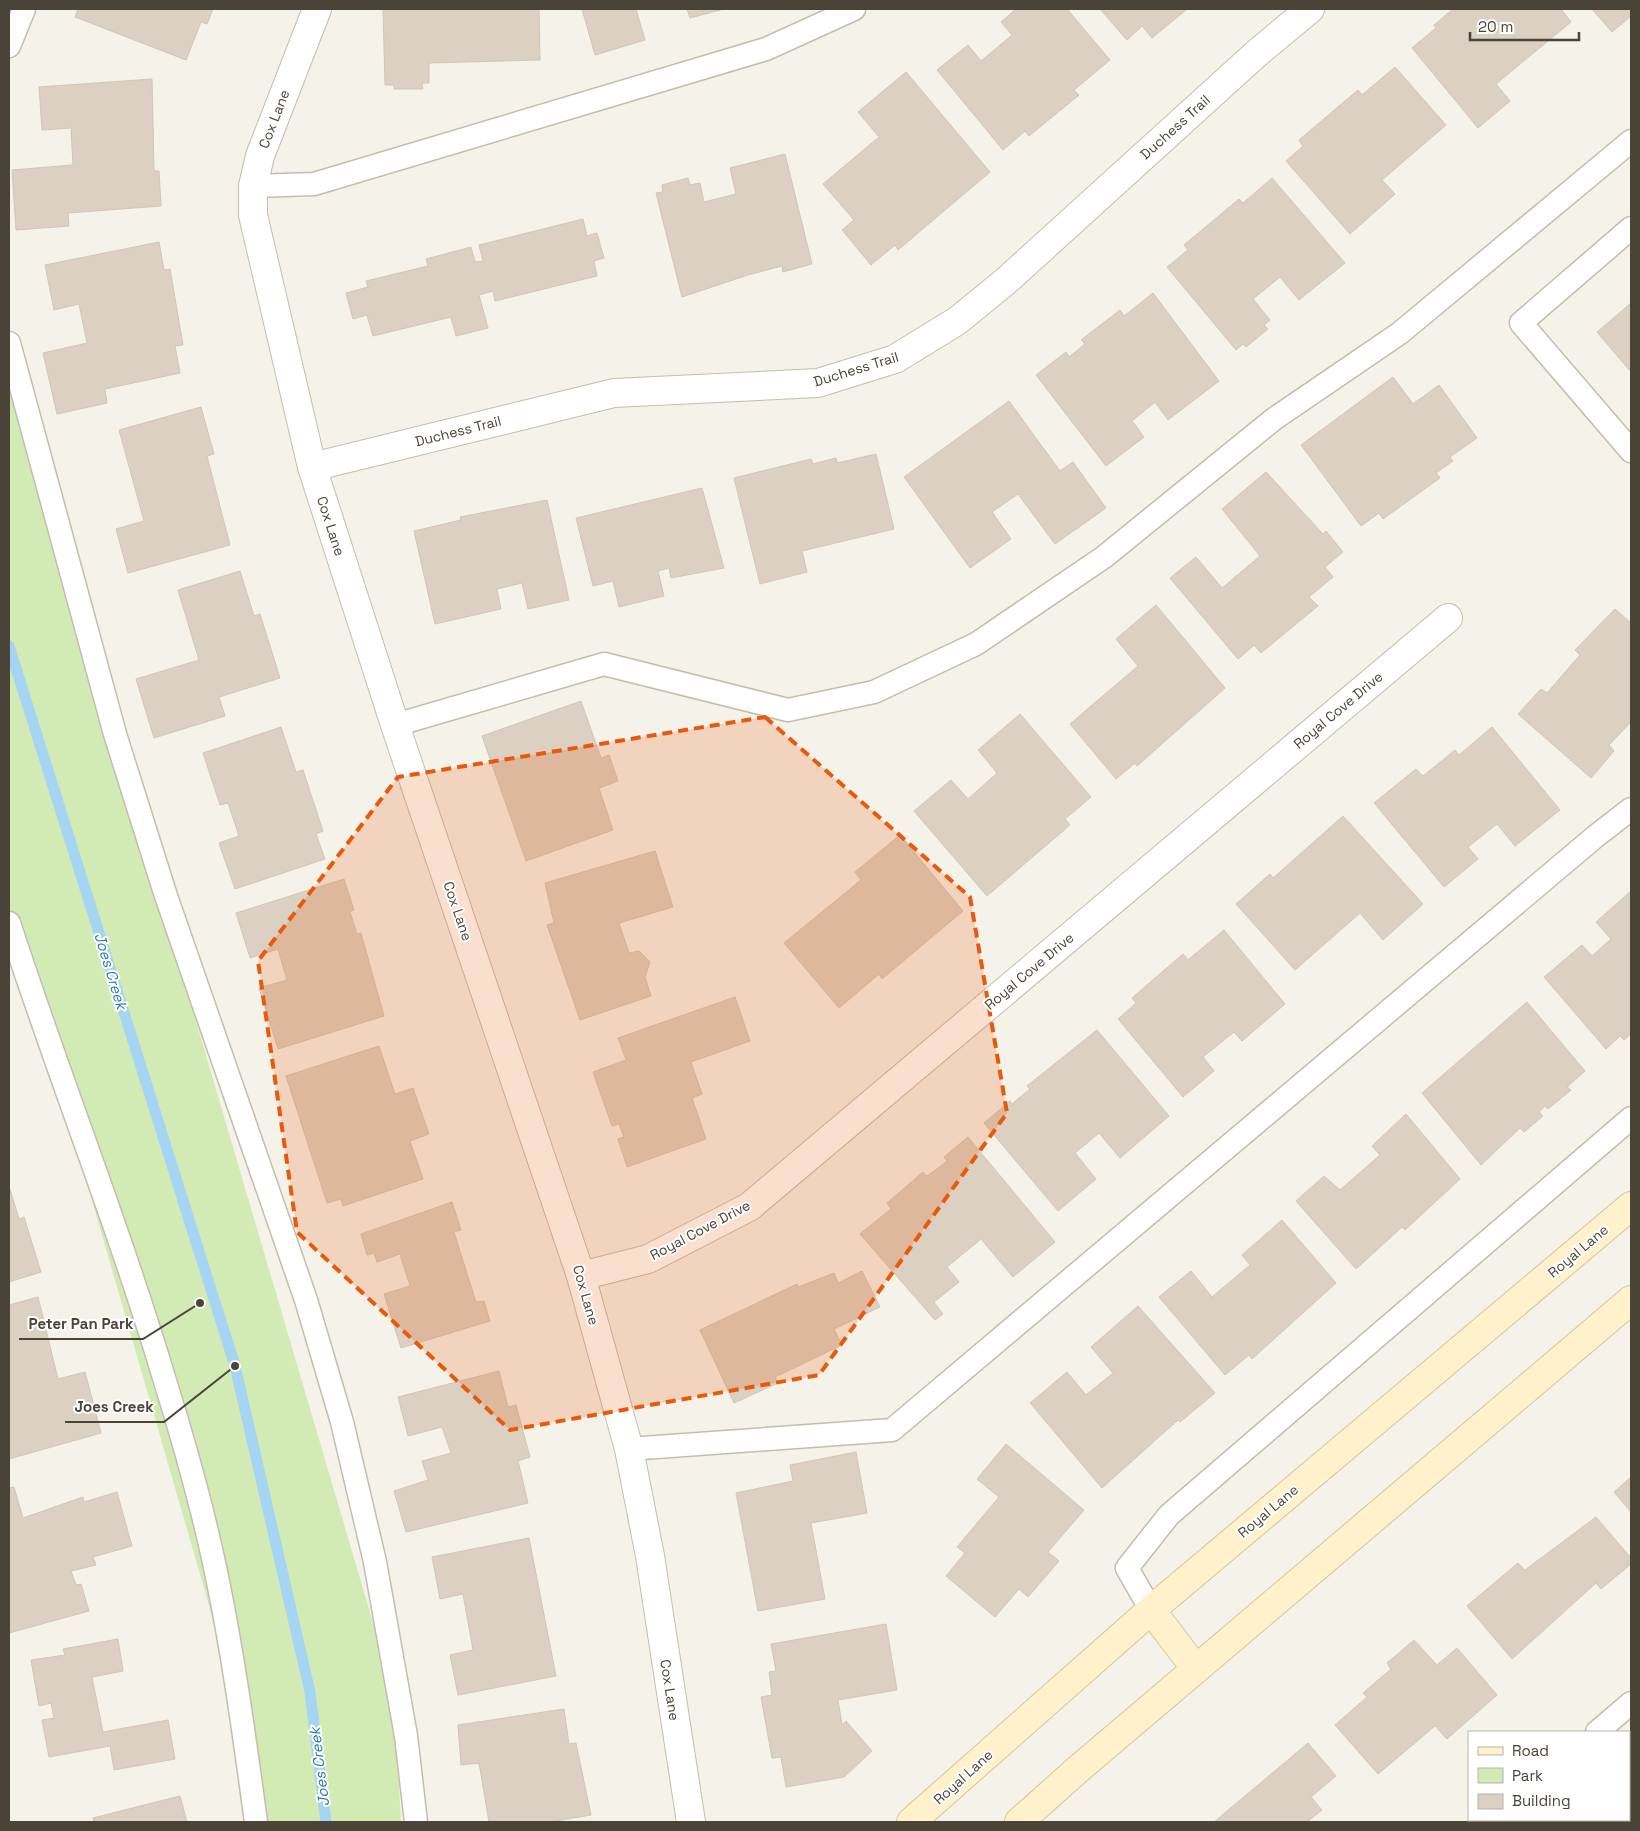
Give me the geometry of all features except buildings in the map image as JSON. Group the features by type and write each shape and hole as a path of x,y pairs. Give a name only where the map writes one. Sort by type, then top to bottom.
{"main road":[{"name":"Royal Lane","path":"911,1822 1151,1610 1631,1206"},
{"path":"1019,1822 1196,1669 1631,1300"},
{"path":"1151,1610 1196,1669"}],"street":[{"name":"Cox Lane","path":"317,9 260,156 253,186 253,215 312,467 395,725 582,1276 629,1449 650,1556 691,1822"},
{"name":"Duchess Trail","path":"312,467 614,393 818,383 895,359 957,321 1006,280 1256,54 1310,9"},
{"name":"Royal Cove Drive","path":"582,1276 648,1259 749,1207 1448,618"}],"lane":[{"path":"9,46 24,9"},
{"path":"253,186 314,184 766,49 854,9"},
{"path":"395,725 604,664 788,710 874,692 976,644 1104,557 1274,419 1400,333 1631,141"},
{"path":"1631,228 1521,323 1631,451"},
{"path":"9,343 115,734 170,905 306,1300 342,1422 375,1562 406,1736 416,1822"},
{"path":"629,1449 892,1430 1596,836 1631,809"},
{"path":"9,924 82,1137 133,1276 166,1384 213,1558 245,1744 256,1822"},
{"path":"1151,1610 1127,1568 1169,1515 1631,1118"},
{"path":"1598,1731 1631,1703"}],"highlighted area":[{"path":"765,717 970,897 1007,1113 819,1375 510,1430 297,1232 258,961 398,777"}],"green space":[{"path":"9,386 394,1694 401,1822 259,1822 249,1744 9,913"}],"waterway":[{"name":"Joes Creek","path":"9,646 235,1366 310,1692 326,1822"}],"place":[{"name":"Peter Pan Park","path":"200,1303"},
{"name":"Joes Creek","path":"235,1366"}]}
